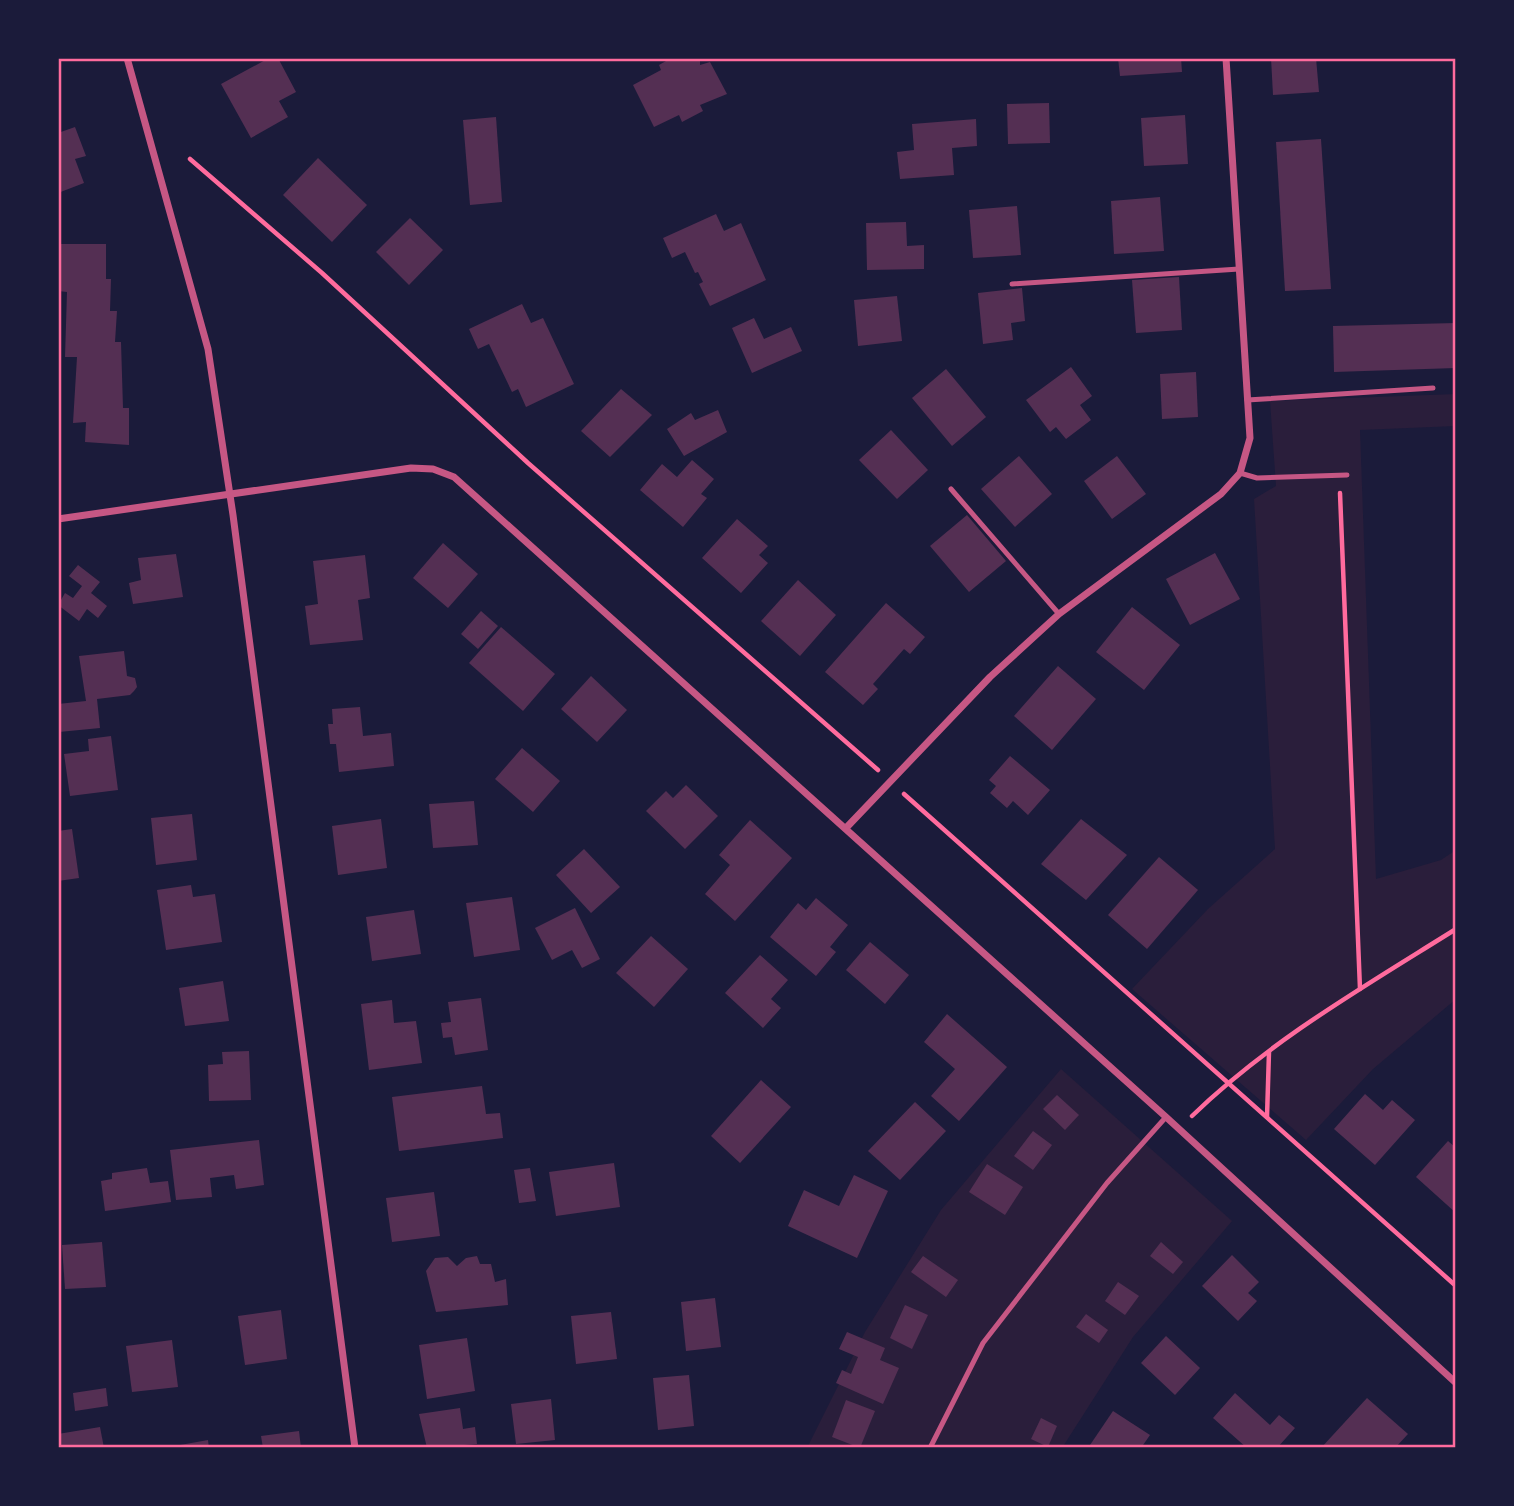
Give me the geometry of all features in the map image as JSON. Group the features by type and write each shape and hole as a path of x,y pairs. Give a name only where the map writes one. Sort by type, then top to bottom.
{"street":[{"path":"127,58 208,349 230,492 355,1448"},
{"path":"846,828 962,705 1059,614 1221,494 1240,473 1250,438 1226,58"},
{"path":"58,519 230,492 411,468 433,469 454,477 1166,1117 1456,1383"}],"lane":[{"path":"1012,284 1239,269"},
{"path":"1247,400 1433,388"},
{"path":"1240,473 1257,478 1348,475"},
{"path":"951,489 1059,614"},
{"path":"930,1448 983,1343 1107,1183 1166,1117"}],"path":[{"path":"190,159 878,771"},
{"path":"1339,475 1360,989"},
{"path":"904,794 1456,1286"},
{"path":"1178,1129 1226,1082 1269,1051 1360,989 1456,929"},
{"path":"1267,1118 1269,1051"}],"shaded area":[{"path":"1456,394 1456,426 1360,430 1376,879 1441,860 1456,850 1456,999 1373,1069 1306,1140 1132,989 1208,909 1275,849 1254,499 1276,486 1270,401"},
{"path":"1061,1069 1232,1221 1133,1337 1062,1448 807,1448 865,1332 941,1210"}],"building":[{"path":"269,58 278,58 296,92 279,101 288,117 251,138 221,84"},
{"path":"664,58 700,58 700,65 710,62 727,94 700,105 703,111 682,122 679,115 654,127 633,85 661,70 659,65 666,61"},
{"path":"1118,58 1181,58 1182,72 1120,76"},
{"path":"1271,58 1316,58 1319,92 1273,95"},
{"path":"1049,103 1050,143 1008,144 1007,104"},
{"path":"1185,115 1188,164 1144,166 1141,118"},
{"path":"496,117 502,202 470,205 463,120"},
{"path":"976,119 977,146 952,148 954,175 900,179 897,152 914,150 912,124"},
{"path":"75,127 86,156 75,159 84,183 58,193 58,133"},
{"path":"1321,139 1331,289 1285,291 1276,142"},
{"path":"318,158 367,205 332,242 283,195"},
{"path":"1160,197 1164,251 1114,254 1111,201"},
{"path":"1017,206 1021,255 973,258 969,210"},
{"path":"716,214 724,231 741,223 766,280 710,306 699,284 703,282 698,272 695,273 685,252 672,258 663,238"},
{"path":"410,218 443,250 409,285 376,252"},
{"path":"906,222 907,246 924,245 924,269 867,270 866,223"},
{"path":"58,244 106,244 106,279 111,279 110,311 117,311 115,342 121,342 123,408 129,408 129,445 85,442 86,422 73,423 77,357 65,357 67,292 58,291"},
{"path":"1179,277 1182,330 1136,333 1132,280"},
{"path":"1022,288 1025,321 1011,323 1013,340 983,344 978,293"},
{"path":"897,296 902,341 858,346 854,300"},
{"path":"522,304 531,323 543,318 574,384 526,407 518,389 512,392 489,344 478,349 469,329"},
{"path":"754,318 764,339 791,327 802,351 752,373 732,328"},
{"path":"1456,323 1456,368 1334,372 1333,326"},
{"path":"1071,367 1092,396 1080,405 1091,420 1066,439 1056,427 1050,432 1026,400"},
{"path":"946,369 986,417 952,446 912,398"},
{"path":"1196,372 1198,417 1162,419 1160,374"},
{"path":"621,389 652,415 610,457 581,431"},
{"path":"718,410 727,432 684,456 667,429 691,413 695,420"},
{"path":"891,430 928,470 897,499 859,460"},
{"path":"1019,456 1052,494 1015,527 981,489"},
{"path":"1117,456 1146,494 1112,519 1084,481"},
{"path":"692,460 714,479 701,494 707,498 683,527 640,490 662,464 677,477"},
{"path":"967,515 1006,561 969,592 930,546"},
{"path":"737,519 768,546 759,555 768,563 741,593 702,558"},
{"path":"443,543 478,574 448,608 413,578"},
{"path":"1215,553 1240,599 1190,625 1166,579"},
{"path":"176,554 183,597 133,604 129,583 141,580 138,558"},
{"path":"365,555 370,598 358,600 363,640 310,645 305,606 318,604 313,561"},
{"path":"78,565 100,582 91,593 107,606 98,618 87,609 79,621 58,605 65,593 73,598 82,586 69,576"},
{"path":"798,580 836,615 800,656 761,621"},
{"path":"886,603 925,637 910,654 904,649 873,684 878,689 863,705 825,672"},
{"path":"1132,607 1180,645 1144,690 1096,652"},
{"path":"481,611 498,626 478,649 461,634"},
{"path":"501,627 555,674 523,711 469,663"},
{"path":"124,651 127,676 135,678 137,687 134,691 130,695 97,699 100,728 59,732 58,704 86,701 79,656"},
{"path":"1058,666 1096,699 1052,750 1014,716"},
{"path":"591,676 627,710 597,742 561,709"},
{"path":"360,707 363,736 391,733 394,766 339,772 336,744 330,744 328,724 333,724 332,709"},
{"path":"111,736 118,790 70,796 64,754 89,751 88,739"},
{"path":"522,748 560,781 533,812 495,779"},
{"path":"1010,756 1050,790 1028,815 1013,801 1007,808 990,793 996,786 989,780"},
{"path":"686,785 718,816 685,849 646,811 666,791 673,798"},
{"path":"474,801 478,845 433,848 429,804"},
{"path":"192,814 197,860 156,865 151,818"},
{"path":"381,819 387,868 338,875 332,826"},
{"path":"1081,819 1127,855 1086,900 1041,864"},
{"path":"750,820 792,858 735,921 705,894 730,865 719,855"},
{"path":"72,829 79,878 58,881 58,831"},
{"path":"584,849 620,887 591,913 556,875"},
{"path":"1159,857 1198,890 1147,949 1108,915"},
{"path":"191,885 193,897 215,894 222,942 166,950 157,890"},
{"path":"512,897 520,950 474,957 466,903"},
{"path":"816,898 848,925 830,947 836,952 816,976 770,937 798,903 806,910"},
{"path":"575,908 600,959 582,968 572,950 552,960 535,928"},
{"path":"414,910 421,954 372,961 366,917"},
{"path":"651,936 688,969 654,1007 616,973"},
{"path":"870,942 909,975 885,1004 846,970"},
{"path":"760,955 788,980 771,999 781,1008 763,1028 725,993"},
{"path":"223,981 229,1021 185,1026 179,988"},
{"path":"481,998 488,1050 455,1055 452,1037 443,1038 441,1023 451,1022 448,1002"},
{"path":"392,1000 394,1023 416,1021 422,1063 369,1070 361,1004"},
{"path":"947,1014 1007,1067 959,1121 931,1096 955,1069 924,1042"},
{"path":"249,1051 251,1100 209,1101 208,1065 223,1064 222,1052"},
{"path":"761,1080 791,1107 740,1163 711,1136"},
{"path":"482,1086 486,1114 500,1113 503,1138 399,1151 392,1097"},
{"path":"1365,1094 1383,1110 1392,1100 1415,1120 1375,1165 1334,1129"},
{"path":"1057,1095 1079,1115 1065,1130 1043,1109"},
{"path":"915,1102 946,1131 900,1180 868,1151"},
{"path":"1033,1131 1052,1145 1033,1170 1014,1156"},
{"path":"259,1140 264,1185 236,1189 234,1175 210,1178 212,1197 176,1200 170,1150"},
{"path":"1448,1141 1456,1148 1456,1213 1416,1177"},
{"path":"614,1163 620,1207 556,1216 549,1172"},
{"path":"987,1164 1023,1187 1005,1215 969,1192"},
{"path":"147,1168 150,1183 168,1181 171,1202 105,1211 101,1181 112,1179 112,1173"},
{"path":"530,1168 536,1201 519,1203 514,1170"},
{"path":"854,1175 888,1191 857,1258 788,1226 804,1190 839,1206"},
{"path":"434,1192 440,1236 392,1242 386,1198"},
{"path":"102,1242 106,1287 65,1289 62,1245"},
{"path":"1161,1242 1183,1262 1173,1274 1150,1256"},
{"path":"1232,1255 1259,1282 1248,1293 1257,1301 1238,1321 1202,1286"},
{"path":"477,1256 480,1264 491,1264 495,1282 506,1279 508,1305 436,1312 426,1271 435,1258 448,1257 457,1266 466,1258"},
{"path":"923,1256 958,1280 946,1297 911,1272"},
{"path":"1118,1282 1139,1296 1125,1315 1105,1301"},
{"path":"715,1298 721,1347 686,1351 681,1302"},
{"path":"905,1305 928,1315 912,1349 890,1338"},
{"path":"281,1310 287,1359 245,1365 238,1316"},
{"path":"611,1312 617,1359 576,1364 571,1316"},
{"path":"1086,1314 1108,1330 1099,1343 1076,1327"},
{"path":"847,1332 885,1348 880,1360 899,1368 883,1404 836,1383 842,1370 851,1374 858,1357 839,1349"},
{"path":"1166,1336 1200,1368 1175,1395 1141,1363"},
{"path":"467,1338 475,1391 427,1399 419,1345"},
{"path":"172,1340 178,1387 132,1392 126,1346"},
{"path":"689,1375 694,1426 658,1430 653,1378"},
{"path":"106,1388 108,1406 75,1411 73,1393"},
{"path":"1235,1393 1270,1425 1279,1415 1295,1428 1277,1448 1247,1448 1213,1418"},
{"path":"1367,1398 1408,1434 1395,1448 1321,1448"},
{"path":"551,1399 555,1440 516,1444 511,1404"},
{"path":"846,1400 875,1411 860,1448 832,1437"},
{"path":"460,1408 463,1429 475,1427 477,1444 427,1448 419,1414"},
{"path":"1113,1411 1150,1435 1141,1448 1088,1448"},
{"path":"1041,1418 1057,1426 1048,1447 1031,1439"},
{"path":"100,1427 104,1448 58,1448 58,1434"},
{"path":"299,1431 301,1448 263,1448 261,1436"},
{"path":"208,1440 209,1448 169,1448 169,1447"}]}
